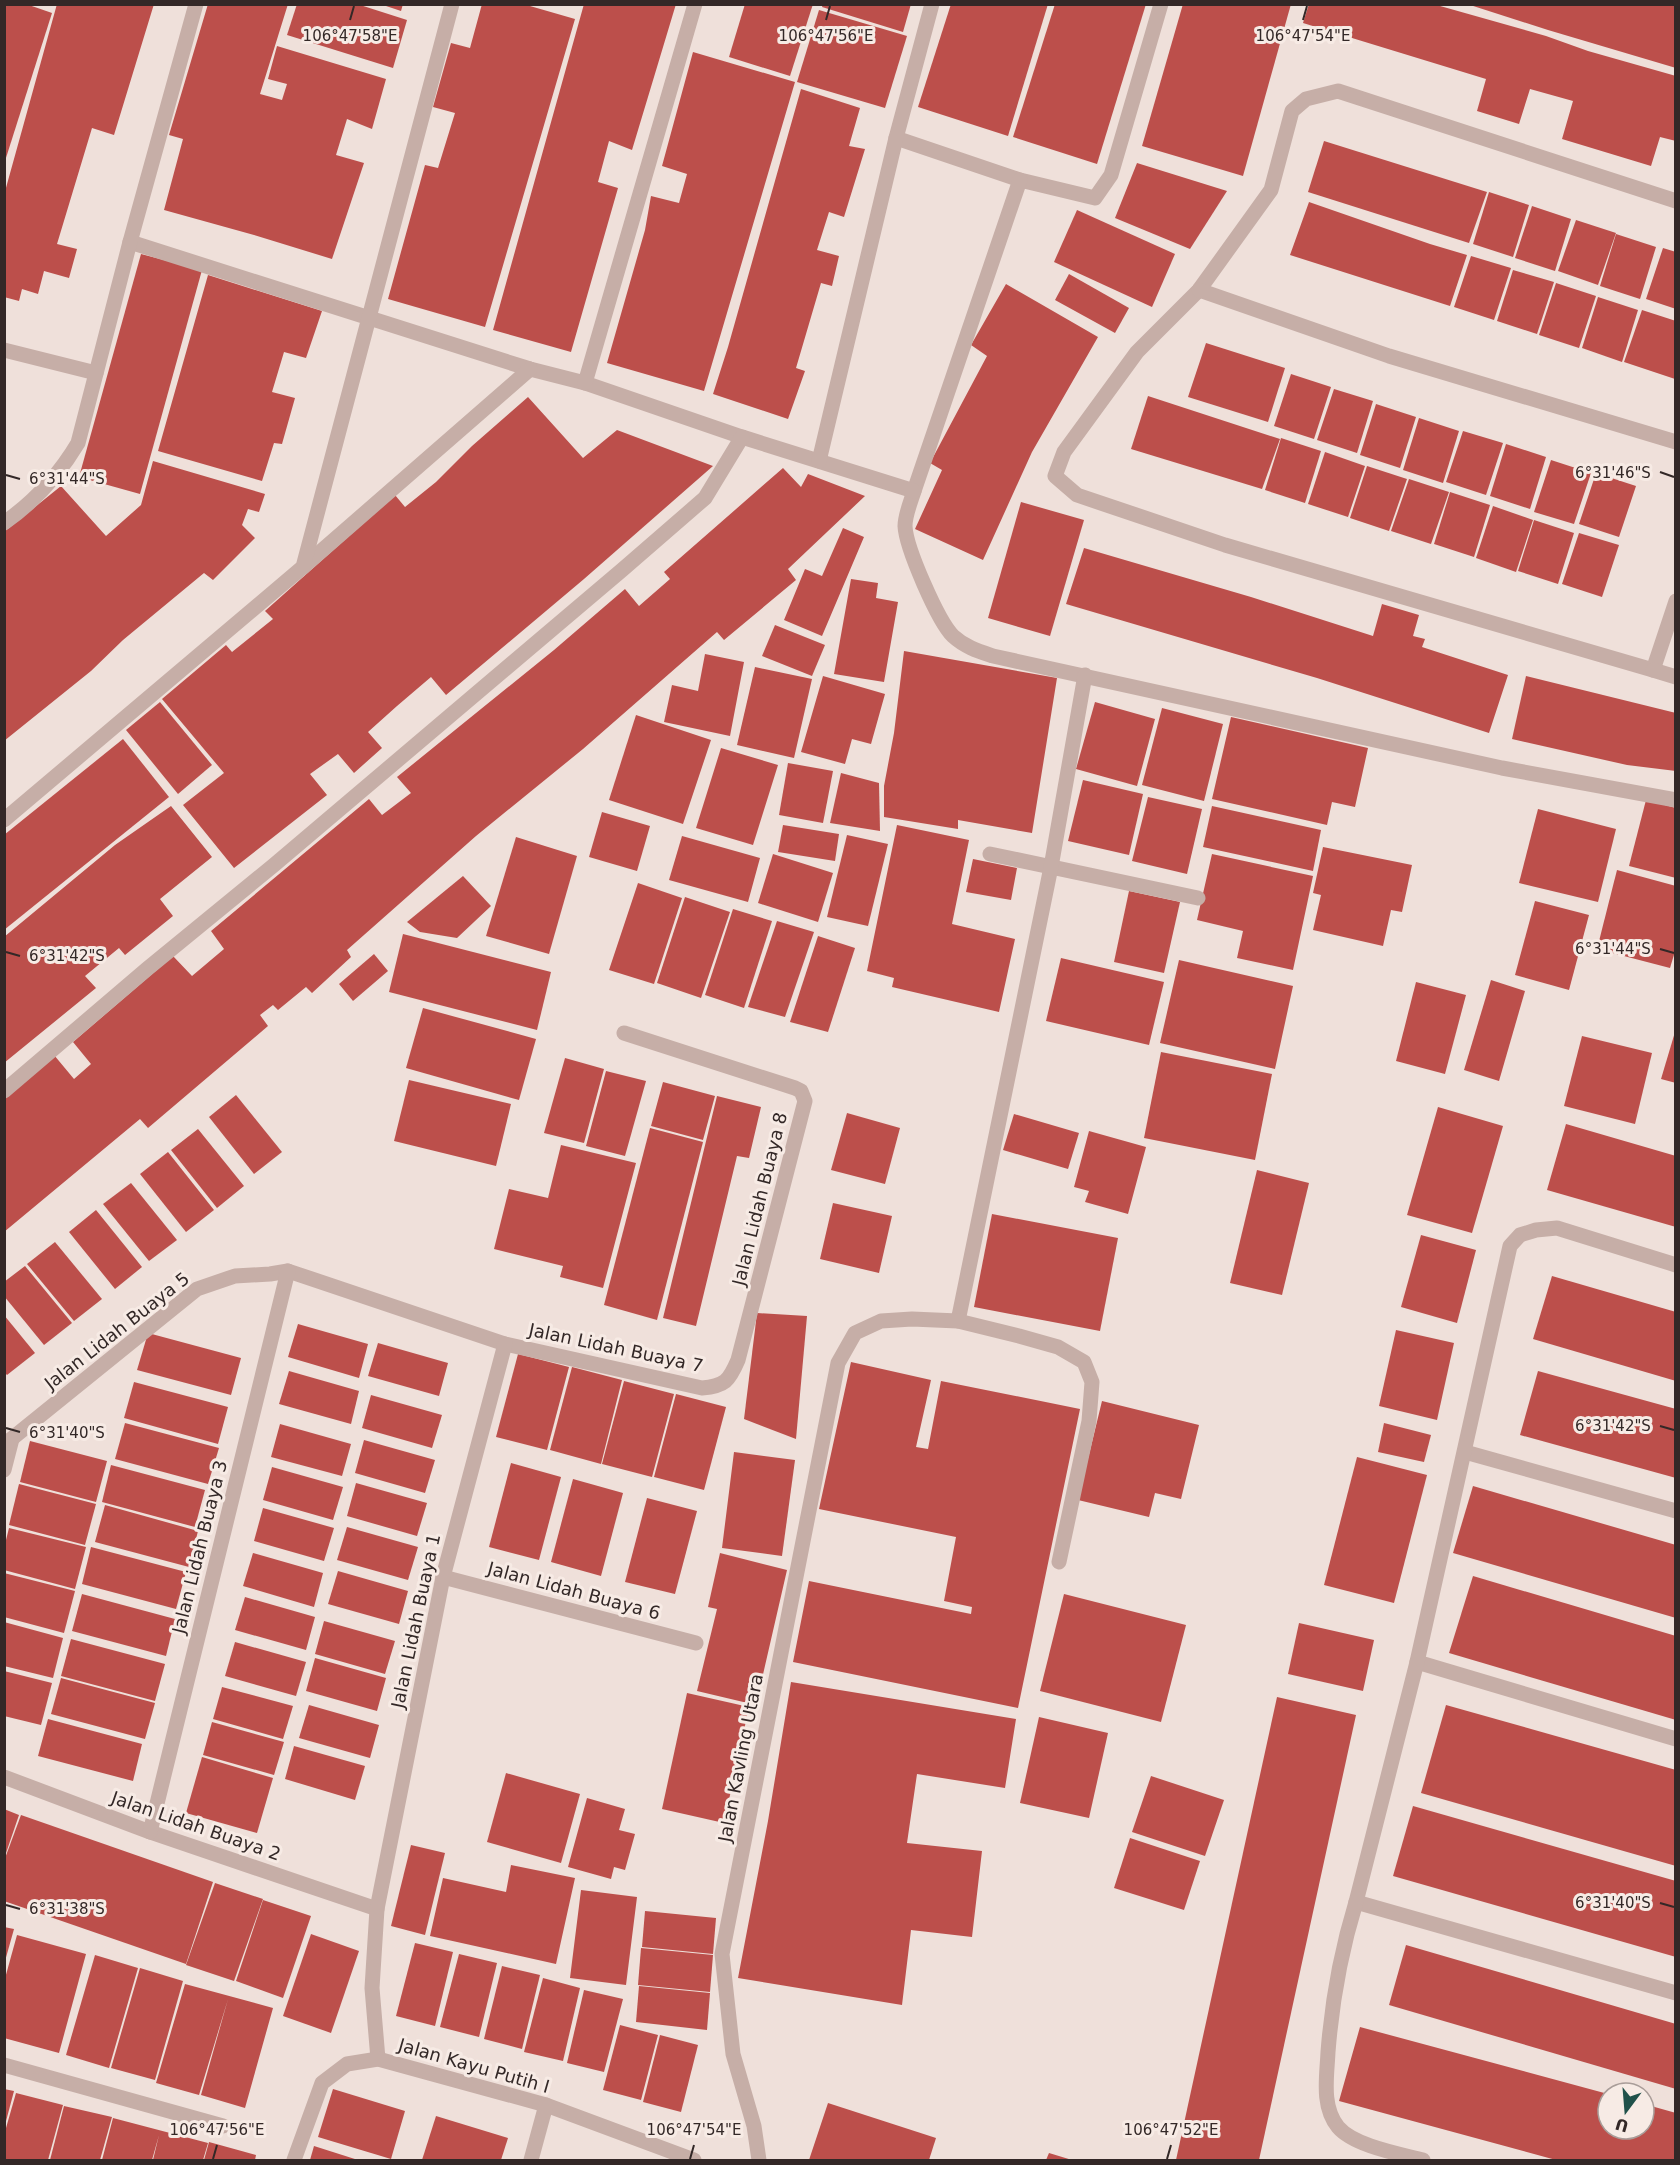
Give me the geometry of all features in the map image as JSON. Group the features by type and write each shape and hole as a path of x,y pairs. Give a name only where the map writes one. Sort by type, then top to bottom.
{"street":[{"path":"4,523 30,504 64,467 78,443 130,242 196,4"},
{"path":"303,567 452,4"},
{"path":"585,383 696,4"},
{"path":"819,461 896,138 932,4"},
{"path":"896,138 1020,180 1095,198 1111,175 1161,4"},
{"path":"1676,201 1338,91 1306,99 1292,111 1271,190 1198,290 1137,352 1064,452 1055,476 1077,495 1225,545 1676,677"},
{"path":"1020,180 914,491 905,526 912,554 932,602 951,634 970,649 1502,768 1676,800"},
{"path":"130,242 530,369 585,383 742,437 914,491"},
{"path":"1198,290 1389,356 1676,442"},
{"path":"4,350 96,373"},
{"path":"4,820 303,567 530,369"},
{"path":"4,1091 274,865 705,498 742,437"},
{"path":"1653,670 1676,601"},
{"path":"958,1321 1051,867 1085,675"},
{"path":"990,854 1198,898"},
{"name":"Jalan Lidah Buaya 8","path":"624,1033 795,1088 801,1091 805,1101 738,1360 731,1377 718,1386"},
{"path":"1424,2160 1364,2144 1339,2129 1332,2117 1325,2095 1332,2004 1344,1941 1417,1662 1510,1246 1520,1235 1536,1230 1557,1228 1676,1265"},
{"name":"Jalan Lidah Buaya 5","path":"8,1442 197,1289 235,1276 288,1271 505,1344"},
{"name":"Jalan Lidah Buaya 3","path":"150,1832 288,1271"},
{"name":"Jalan Kavling Utara","path":"759,2160 754,2126 733,2054 722,1954 838,1363 855,1333 881,1321 912,1319 958,1321 1058,1347 1084,1362 1092,1382 1089,1421 1059,1562"},
{"name":"Jalan Lidah Buaya 7","path":"505,1344 702,1388 718,1386"},
{"name":"Jalan Lidah Buaya 1","path":"378,2059 372,1988 376,1909 443,1576 505,1344"},
{"path":"4,1470 8,1442"},
{"path":"1465,1452 1676,1511"},
{"name":"Jalan Lidah Buaya 6","path":"443,1576 696,1643"},
{"path":"1417,1662 1676,1739"},
{"name":"Jalan Lidah Buaya 2","path":"4,1777 150,1832 376,1909"},
{"path":"1356,1902 1676,1993"},
{"name":"Jalan Kayu Putih I","path":"294,2160 322,2083 347,2064 378,2059 546,2106 694,2160"},
{"path":"4,2065 223,2126"},
{"path":"531,2160 546,2106"}],"building":[{"path":"4,4 26,4 52,13 5,161"},
{"path":"57,4 154,4 114,135 92,128 57,244 77,249 69,278 44,271 38,294 22,289 19,301 4,297 4,195"},
{"path":"208,4 288,4 260,94 282,100 287,84 268,79 277,46 386,79 372,129 347,119 336,155 364,163 332,259 164,210 183,139 169,135"},
{"path":"297,4 357,4 407,20 393,68 287,35"},
{"path":"380,4 403,4 401,11"},
{"path":"482,4 523,4 575,19 485,327 388,299 425,165 438,168 455,113 433,107 451,43 470,48"},
{"path":"584,4 676,4 632,150 609,141 598,182 618,188 571,352 493,330"},
{"path":"745,4 813,4 790,76 729,57"},
{"path":"823,4 911,4 903,32 822,7"},
{"path":"951,4 1048,4 1008,136 918,107"},
{"path":"1055,4 1146,4 1097,164 1013,137"},
{"path":"1183,4 1291,4 1243,176 1142,146"},
{"path":"1309,4 1433,4 1676,76 1676,141 1660,137 1651,166 1562,139 1573,101 1530,89 1519,124 1477,111 1486,79 1303,23"},
{"path":"1467,4 1676,6 1676,68 1548,30"},
{"path":"819,10 907,36 885,108 797,82"},
{"path":"693,52 795,82 704,391 607,363 645,230 651,196 679,203 687,174 662,166"},
{"path":"801,89 860,108 849,146 865,149 844,217 829,212 817,250 839,256 832,286 821,283 796,368 805,371 788,419 713,394"},
{"path":"1324,141 1487,192 1469,243 1308,192"},
{"path":"1137,163 1227,191 1190,249 1115,218"},
{"path":"1489,192 1529,205 1513,257 1473,244"},
{"path":"1309,202 1467,255 1450,306 1290,255"},
{"path":"1532,206 1571,219 1555,271 1515,258"},
{"path":"1077,210 1175,254 1152,307 1054,262"},
{"path":"1576,220 1616,233 1598,285 1558,271"},
{"path":"1616,234 1656,247 1640,299 1600,286"},
{"path":"1663,248 1676,252 1676,309 1646,299"},
{"path":"141,254 202,270 140,494 79,477"},
{"path":"1471,256 1511,268 1494,320 1454,307"},
{"path":"1513,270 1554,282 1537,334 1497,321"},
{"path":"1069,274 1129,308 1115,333 1055,300"},
{"path":"208,275 322,311 306,358 284,352 272,392 295,398 282,444 274,443 262,481 158,451"},
{"path":"1556,283 1596,296 1579,348 1539,335"},
{"path":"1006,284 1098,337 1032,452 983,560 915,529 942,470 930,463 987,356 971,345"},
{"path":"1598,297 1638,310 1622,362 1582,348"},
{"path":"1642,310 1676,321 1675,379 1624,362"},
{"path":"1206,343 1285,368 1268,422 1188,397"},
{"path":"1291,374 1331,387 1314,439 1274,426"},
{"path":"1334,389 1373,401 1357,453 1317,440"},
{"path":"1148,396 1280,439 1262,489 1131,449"},
{"path":"528,397 583,458 617,430 713,466 446,695 431,677 397,706 368,732 382,748 354,773 338,754 310,774 327,795 234,868 183,805 224,773 162,699 226,645 232,652 273,619 265,611 395,495 405,507 436,482 472,446"},
{"path":"1376,404 1416,417 1400,468 1360,455"},
{"path":"1419,418 1459,431 1443,483 1403,470"},
{"path":"1463,431 1503,443 1486,495 1446,482"},
{"path":"1281,438 1321,451 1305,503 1265,490"},
{"path":"1506,444 1546,457 1530,509 1490,496"},
{"path":"1325,452 1365,466 1348,517 1308,504"},
{"path":"1551,460 1591,473 1574,524 1534,512"},
{"path":"153,461 265,494 259,512 248,509 242,525 255,538 213,580 204,573 123,640 91,671 4,741 4,532 61,486 106,536 141,505"},
{"path":"1367,466 1407,479 1389,531 1350,518"},
{"path":"783,468 801,487 808,474 865,496 788,569 796,580 724,640 717,632 583,749 476,836 347,950 351,957 312,993 306,987 278,1010 273,1005 260,1015 268,1026 148,1128 140,1119 4,1232 4,1100 54,1055 74,1079 91,1064 73,1042 173,956 192,976 224,949 211,931 369,799 382,815 411,793 397,777 554,650 625,589 639,606 670,579 664,572"},
{"path":"1596,473 1636,486 1619,537 1579,524"},
{"path":"1409,479 1449,492 1431,544 1391,531"},
{"path":"1450,492 1490,505 1474,557 1434,544"},
{"path":"1021,502 1084,520 1050,636 988,618"},
{"path":"1493,506 1533,520 1516,572 1476,558"},
{"path":"1534,520 1574,533 1558,584 1518,571"},
{"path":"843,528 864,537 822,636 784,620 805,569 822,576"},
{"path":"1579,533 1619,545 1602,597 1562,584"},
{"path":"1084,548 1373,636 1382,604 1419,615 1413,636 1425,639 1422,647 1508,675 1489,733 1317,678 1066,604"},
{"path":"851,579 878,583 876,598 898,602 884,682 834,674"},
{"path":"775,625 825,645 812,676 762,656"},
{"path":"904,651 1057,678 1032,833 958,820 958,829 884,817 884,786 894,733"},
{"path":"705,654 744,662 730,736 664,722 672,685 698,691"},
{"path":"755,667 812,679 794,758 737,745"},
{"path":"823,676 885,694 871,744 852,739 845,764 801,752"},
{"path":"1526,676 1676,713 1676,771 1627,765 1512,739"},
{"path":"160,702 212,765 178,794 126,730"},
{"path":"1095,702 1155,719 1137,786 1076,769"},
{"path":"1162,708 1223,724 1204,801 1142,785"},
{"path":"636,715 711,740 683,824 609,800"},
{"path":"1231,717 1368,748 1355,807 1332,802 1327,825 1212,799"},
{"path":"123,739 169,797 4,930 4,835"},
{"path":"721,748 778,765 753,845 696,828"},
{"path":"788,763 833,771 823,823 779,815"},
{"path":"841,773 879,783 880,831 830,823"},
{"path":"1083,780 1143,794 1129,855 1068,841"},
{"path":"1148,797 1202,809 1187,874 1132,861"},
{"path":"1646,800 1676,808 1676,878 1629,866"},
{"path":"171,806 212,857 160,899 173,916 125,955 119,948 85,976 96,988 4,1063 4,937 115,845"},
{"path":"1212,806 1321,830 1313,871 1203,847"},
{"path":"1538,809 1616,829 1598,902 1519,883"},
{"path":"602,812 650,826 637,871 589,857"},
{"path":"783,825 839,834 835,861 778,852"},
{"path":"897,825 969,840 952,924 1015,939 999,1012 892,987 894,978 867,971"},
{"path":"847,835 888,844 868,926 827,917"},
{"path":"682,836 760,858 748,902 669,880"},
{"path":"516,837 577,856 549,954 486,936"},
{"path":"1323,847 1412,865 1402,912 1391,910 1383,946 1313,930 1321,895 1313,893"},
{"path":"773,854 833,873 818,922 758,903"},
{"path":"1212,854 1313,876 1293,970 1237,958 1243,931 1197,920"},
{"path":"973,859 1017,868 1011,900 966,892"},
{"path":"1617,870 1676,886 1676,948 1670,968 1597,949"},
{"path":"463,876 491,906 457,938 420,932 407,922"},
{"path":"638,883 682,898 654,984 609,970"},
{"path":"1129,891 1180,902 1164,973 1114,962"},
{"path":"685,897 730,912 701,998 657,983"},
{"path":"1535,901 1589,915 1569,990 1515,975"},
{"path":"733,909 772,921 744,1008 705,995"},
{"path":"777,921 814,932 785,1017 748,1007"},
{"path":"403,934 551,972 537,1030 389,992"},
{"path":"818,936 855,948 828,1032 790,1022"},
{"path":"374,954 388,971 353,1001 339,984"},
{"path":"1061,958 1164,982 1149,1045 1046,1021"},
{"path":"1179,960 1293,986 1275,1069 1160,1043"},
{"path":"1491,980 1525,991 1499,1081 1464,1070"},
{"path":"1416,982 1466,995 1445,1074 1396,1061"},
{"path":"423,1008 536,1039 519,1100 406,1068"},
{"path":"1676,1032 1676,1083 1661,1079"},
{"path":"1582,1036 1652,1053 1635,1124 1564,1106"},
{"path":"1161,1052 1272,1074 1255,1160 1144,1138"},
{"path":"565,1058 604,1069 584,1143 544,1133"},
{"path":"606,1071 646,1081 625,1156 586,1146"},
{"path":"409,1080 511,1104 496,1166 394,1141"},
{"path":"663,1082 715,1096 703,1140 651,1126"},
{"path":"236,1095 282,1152 254,1174 209,1117"},
{"path":"717,1096 761,1107 749,1158 737,1156 696,1326 663,1318"},
{"path":"1438,1107 1503,1126 1472,1233 1407,1215"},
{"path":"847,1113 900,1128 885,1184 831,1170"},
{"path":"1014,1114 1079,1133 1068,1169 1003,1150"},
{"path":"1566,1124 1676,1156 1676,1227 1547,1190"},
{"path":"650,1128 703,1142 657,1320 604,1305"},
{"path":"198,1129 244,1186 217,1208 171,1150"},
{"path":"1089,1131 1146,1147 1128,1214 1085,1202 1089,1191 1074,1187"},
{"path":"561,1145 636,1163 603,1288 560,1277 563,1266 494,1249 509,1189 548,1198"},
{"path":"168,1152 214,1210 186,1232 140,1174"},
{"path":"1257,1170 1309,1183 1282,1295 1230,1283"},
{"path":"131,1183 177,1240 149,1261 103,1204"},
{"path":"833,1203 892,1216 879,1273 820,1259"},
{"path":"96,1210 142,1267 115,1289 69,1232"},
{"path":"992,1214 1118,1238 1100,1331 974,1307"},
{"path":"1421,1235 1476,1250 1457,1323 1401,1307"},
{"path":"55,1242 102,1299 74,1321 27,1264"},
{"path":"25,1266 72,1323 44,1345 4,1296 4,1282"},
{"path":"1552,1276 1676,1312 1676,1381 1533,1339"},
{"path":"757,1313 807,1316 796,1439 744,1419"},
{"path":"4,1315 35,1353 7,1375 4,1372"},
{"path":"298,1324 368,1344 359,1378 288,1357"},
{"path":"1396,1330 1454,1343 1437,1420 1379,1406"},
{"path":"148,1333 241,1358 231,1395 137,1370"},
{"path":"378,1343 448,1363 439,1396 368,1376"},
{"path":"518,1354 569,1367 547,1450 496,1437"},
{"path":"851,1362 931,1380 916,1447 928,1449 941,1381 1080,1409 1018,1708 793,1662 809,1581 971,1614 972,1607 944,1601 956,1537 819,1509"},
{"path":"572,1367 622,1380 601,1464 550,1450"},
{"path":"289,1371 359,1391 351,1424 279,1404"},
{"path":"1538,1371 1676,1409 1676,1478 1520,1435"},
{"path":"624,1381 674,1394 652,1477 602,1464"},
{"path":"134,1382 228,1407 218,1444 124,1418"},
{"path":"676,1394 726,1407 704,1490 654,1477"},
{"path":"371,1395 442,1415 432,1448 362,1428"},
{"path":"1102,1401 1199,1425 1181,1499 1155,1493 1149,1517 1078,1500"},
{"path":"125,1423 219,1448 208,1484 115,1459"},
{"path":"1384,1423 1431,1435 1424,1462 1378,1452"},
{"path":"280,1424 351,1444 342,1476 271,1457"},
{"path":"364,1440 435,1460 425,1493 355,1473"},
{"path":"30,1441 107,1461 96,1502 20,1482"},
{"path":"734,1452 795,1460 782,1556 722,1548"},
{"path":"1357,1457 1427,1475 1394,1603 1324,1585"},
{"path":"511,1463 561,1477 539,1560 489,1547"},
{"path":"111,1465 205,1490 195,1527 102,1502"},
{"path":"272,1467 343,1487 333,1520 263,1500"},
{"path":"573,1479 623,1493 601,1576 551,1562"},
{"path":"356,1483 427,1503 417,1536 347,1516"},
{"path":"19,1484 96,1504 85,1545 9,1525"},
{"path":"1473,1486 1676,1545 1676,1618 1453,1553"},
{"path":"647,1498 697,1511 675,1594 625,1582"},
{"path":"105,1505 198,1531 189,1567 95,1542"},
{"path":"263,1508 334,1528 324,1561 254,1541"},
{"path":"347,1527 418,1547 408,1580 337,1560"},
{"path":"9,1528 86,1547 75,1589 4,1570 4,1548"},
{"path":"91,1547 186,1572 176,1609 82,1584"},
{"path":"253,1553 323,1573 314,1607 243,1586"},
{"path":"720,1553 787,1570 756,1705 697,1691 717,1609 708,1607"},
{"path":"338,1571 408,1591 399,1624 328,1604"},
{"path":"4,1573 75,1591 64,1633 4,1617"},
{"path":"1473,1576 1676,1636 1676,1720 1449,1653"},
{"path":"82,1594 175,1619 166,1656 72,1631"},
{"path":"1064,1594 1186,1625 1161,1722 1040,1691"},
{"path":"245,1597 315,1617 306,1650 235,1630"},
{"path":"324,1621 395,1641 385,1674 315,1654"},
{"path":"4,1622 63,1638 53,1678 4,1666"},
{"path":"1299,1623 1374,1640 1363,1691 1288,1674"},
{"path":"71,1639 165,1664 155,1701 61,1676"},
{"path":"235,1642 306,1662 296,1696 225,1676"},
{"path":"315,1658 386,1678 377,1711 306,1691"},
{"path":"4,1671 52,1683 41,1725 4,1716"},
{"path":"61,1678 155,1703 145,1739 51,1714"},
{"path":"791,1682 1016,1719 1005,1788 917,1774 907,1843 982,1851 972,1937 911,1930 902,2005 738,1978 768,1821"},
{"path":"222,1687 293,1706 283,1739 213,1719"},
{"path":"687,1693 749,1707 724,1823 662,1809"},
{"path":"1277,1697 1356,1715 1259,2160 1176,2160"},
{"path":"309,1705 379,1725 370,1758 299,1738"},
{"path":"1446,1705 1676,1770 1676,1866 1421,1793"},
{"path":"1039,1717 1108,1733 1089,1818 1020,1803"},
{"path":"48,1719 142,1744 133,1781 38,1756"},
{"path":"212,1722 284,1742 274,1775 203,1755"},
{"path":"294,1746 365,1766 355,1800 285,1779"},
{"path":"202,1757 273,1778 257,1833 186,1813"},
{"path":"506,1773 580,1794 561,1863 487,1842"},
{"path":"1151,1776 1224,1800 1205,1856 1132,1832"},
{"path":"587,1798 625,1809 619,1830 635,1834 625,1870 614,1867 611,1879 568,1867"},
{"path":"1413,1806 1676,1881 1676,1957 1393,1876"},
{"path":"4,1809 19,1815 5,1856 4,1856"},
{"path":"21,1815 213,1882 186,1964 4,1901 4,1861"},
{"path":"1130,1838 1200,1861 1184,1910 1114,1888"},
{"path":"411,1845 445,1853 425,1935 391,1926"},
{"path":"511,1865 575,1878 556,1964 430,1936 443,1878 506,1892"},
{"path":"215,1883 263,1899 234,1981 186,1965"},
{"path":"581,1890 637,1897 626,1985 570,1978"},
{"path":"263,1900 311,1916 283,1998 236,1981"},
{"path":"645,1911 716,1918 713,1954 642,1947"},
{"path":"4,1927 14,1929 5,1961 4,1961"},
{"path":"311,1934 359,1951 331,2033 283,2016"},
{"path":"17,1935 86,1954 59,2053 4,2038 4,1982"},
{"path":"415,1943 453,1952 435,2026 396,2016"},
{"path":"1406,1945 1676,2024 1676,2089 1656,2083 1656,2081 1649,2081 1389,2005"},
{"path":"641,1948 713,1955 710,1992 638,1985"},
{"path":"459,1954 497,1963 479,2037 440,2027"},
{"path":"95,1955 138,1968 109,2068 66,2055"},
{"path":"502,1966 540,1975 522,2049 484,2039"},
{"path":"140,1968 183,1981 155,2080 111,2068"},
{"path":"543,1978 580,1988 563,2061 524,2052"},
{"path":"185,1984 273,2008 245,2108 201,2095 228,1999 199,2095 156,2083"},
{"path":"639,1986 710,1993 707,2030 636,2022"},
{"path":"584,1990 623,1999 604,2072 567,2063"},
{"path":"620,2025 658,2035 641,2100 603,2090"},
{"path":"1360,2027 1596,2091 1596,2141 1656,2141 1656,2107 1676,2113 1676,2160 1556,2160 1339,2101"},
{"path":"660,2035 698,2045 681,2112 643,2102"},
{"path":"4,2089 14,2091 5,2125 4,2125"},
{"path":"333,2089 405,2111 391,2159 318,2137"},
{"path":"16,2093 63,2105 48,2160 4,2160 4,2135"},
{"path":"828,2103 936,2138 929,2160 809,2160"},
{"path":"64,2106 112,2117 100,2160 50,2160"},
{"path":"436,2116 508,2138 501,2160 422,2160"},
{"path":"113,2118 208,2143 203,2160 153,2160 159,2135 152,2160 102,2160"},
{"path":"209,2142 256,2155 255,2160 204,2160"},
{"path":"314,2146 358,2160 310,2160"},
{"path":"1049,2153 1072,2160 1046,2160"}]}
